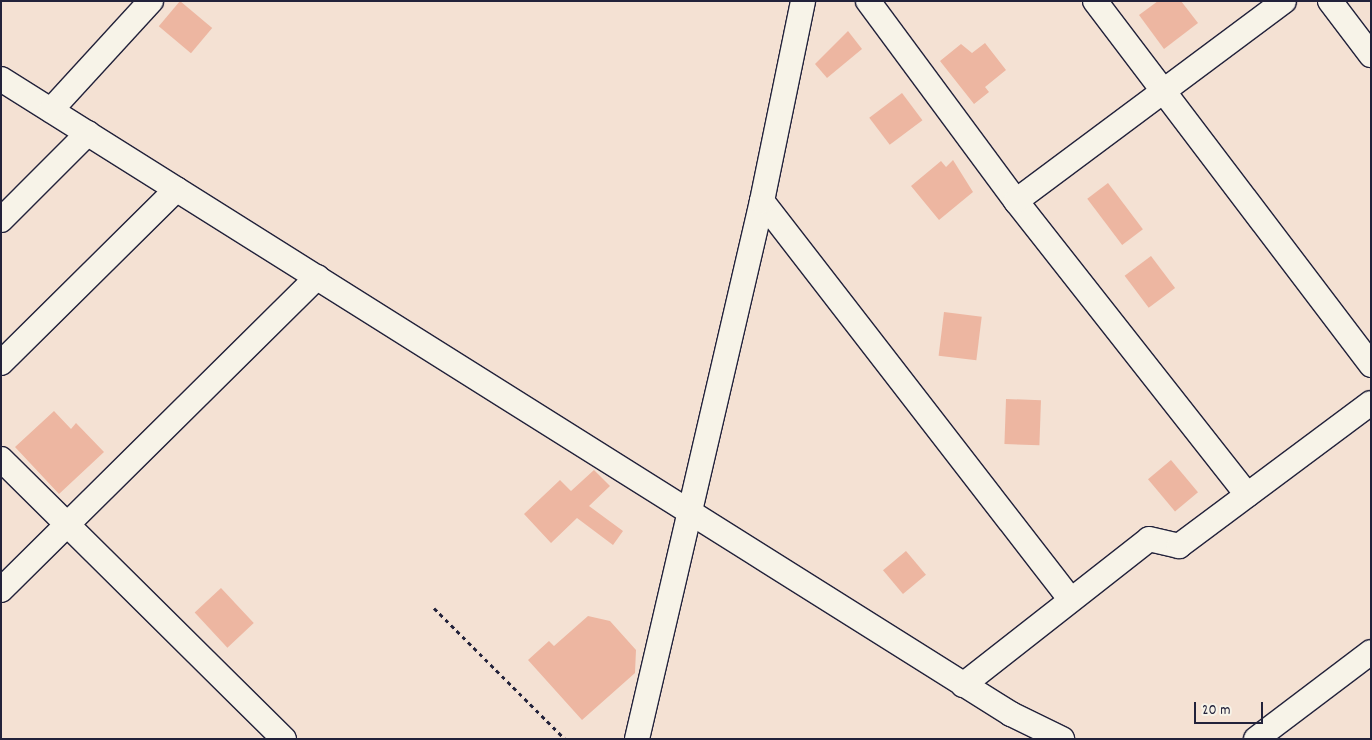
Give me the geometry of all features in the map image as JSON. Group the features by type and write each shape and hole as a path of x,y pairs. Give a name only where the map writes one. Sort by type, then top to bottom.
{"street":[{"path":"51,110 151,1"},
{"path":"637,739 762,201 803,1"},
{"path":"868,1 1016,201 1247,495"},
{"path":"1095,1 1371,365"},
{"path":"1016,201 1284,1"},
{"path":"1330,1 1371,55"},
{"path":"1,79 963,685 1011,714 1062,739"},
{"path":"1,220 88,133"},
{"path":"1,363 177,189"},
{"path":"762,201 1070,599"},
{"path":"1,590 316,277"},
{"path":"963,685 1070,599 1149,539 1179,546 1371,403"},
{"path":"1,459 284,739"},
{"path":"1256,739 1371,652"}],"path":[{"path":"434,608 565,739"}],"building":[{"path":"180,1 212,28 191,53 159,26"},
{"path":"1158,1 1181,1 1198,23 1164,49 1139,15"},
{"path":"848,31 862,49 827,78 815,64"},
{"path":"985,43 1006,70 985,87 989,92 974,104 940,61 961,44 972,53"},
{"path":"902,93 922,120 890,145 869,118"},
{"path":"953,160 973,192 939,220 911,186 941,161 946,167"},
{"path":"1108,183 1143,229 1122,245 1087,199"},
{"path":"1151,256 1175,288 1149,308 1125,276"},
{"path":"944,312 982,317 976,360 939,356"},
{"path":"1006,399 1041,400 1039,445 1004,444"},
{"path":"54,411 71,429 76,423 104,452 59,494 15,447"},
{"path":"1171,460 1198,492 1175,511 1148,479"},
{"path":"594,470 610,486 589,506 623,531 613,545 577,518 551,543 524,514 560,480 571,491"},
{"path":"906,551 926,575 903,594 883,570"},
{"path":"221,588 254,623 227,648 195,613"},
{"path":"588,616 610,621 636,650 635,673 582,720 528,660 549,641 554,646"}]}
